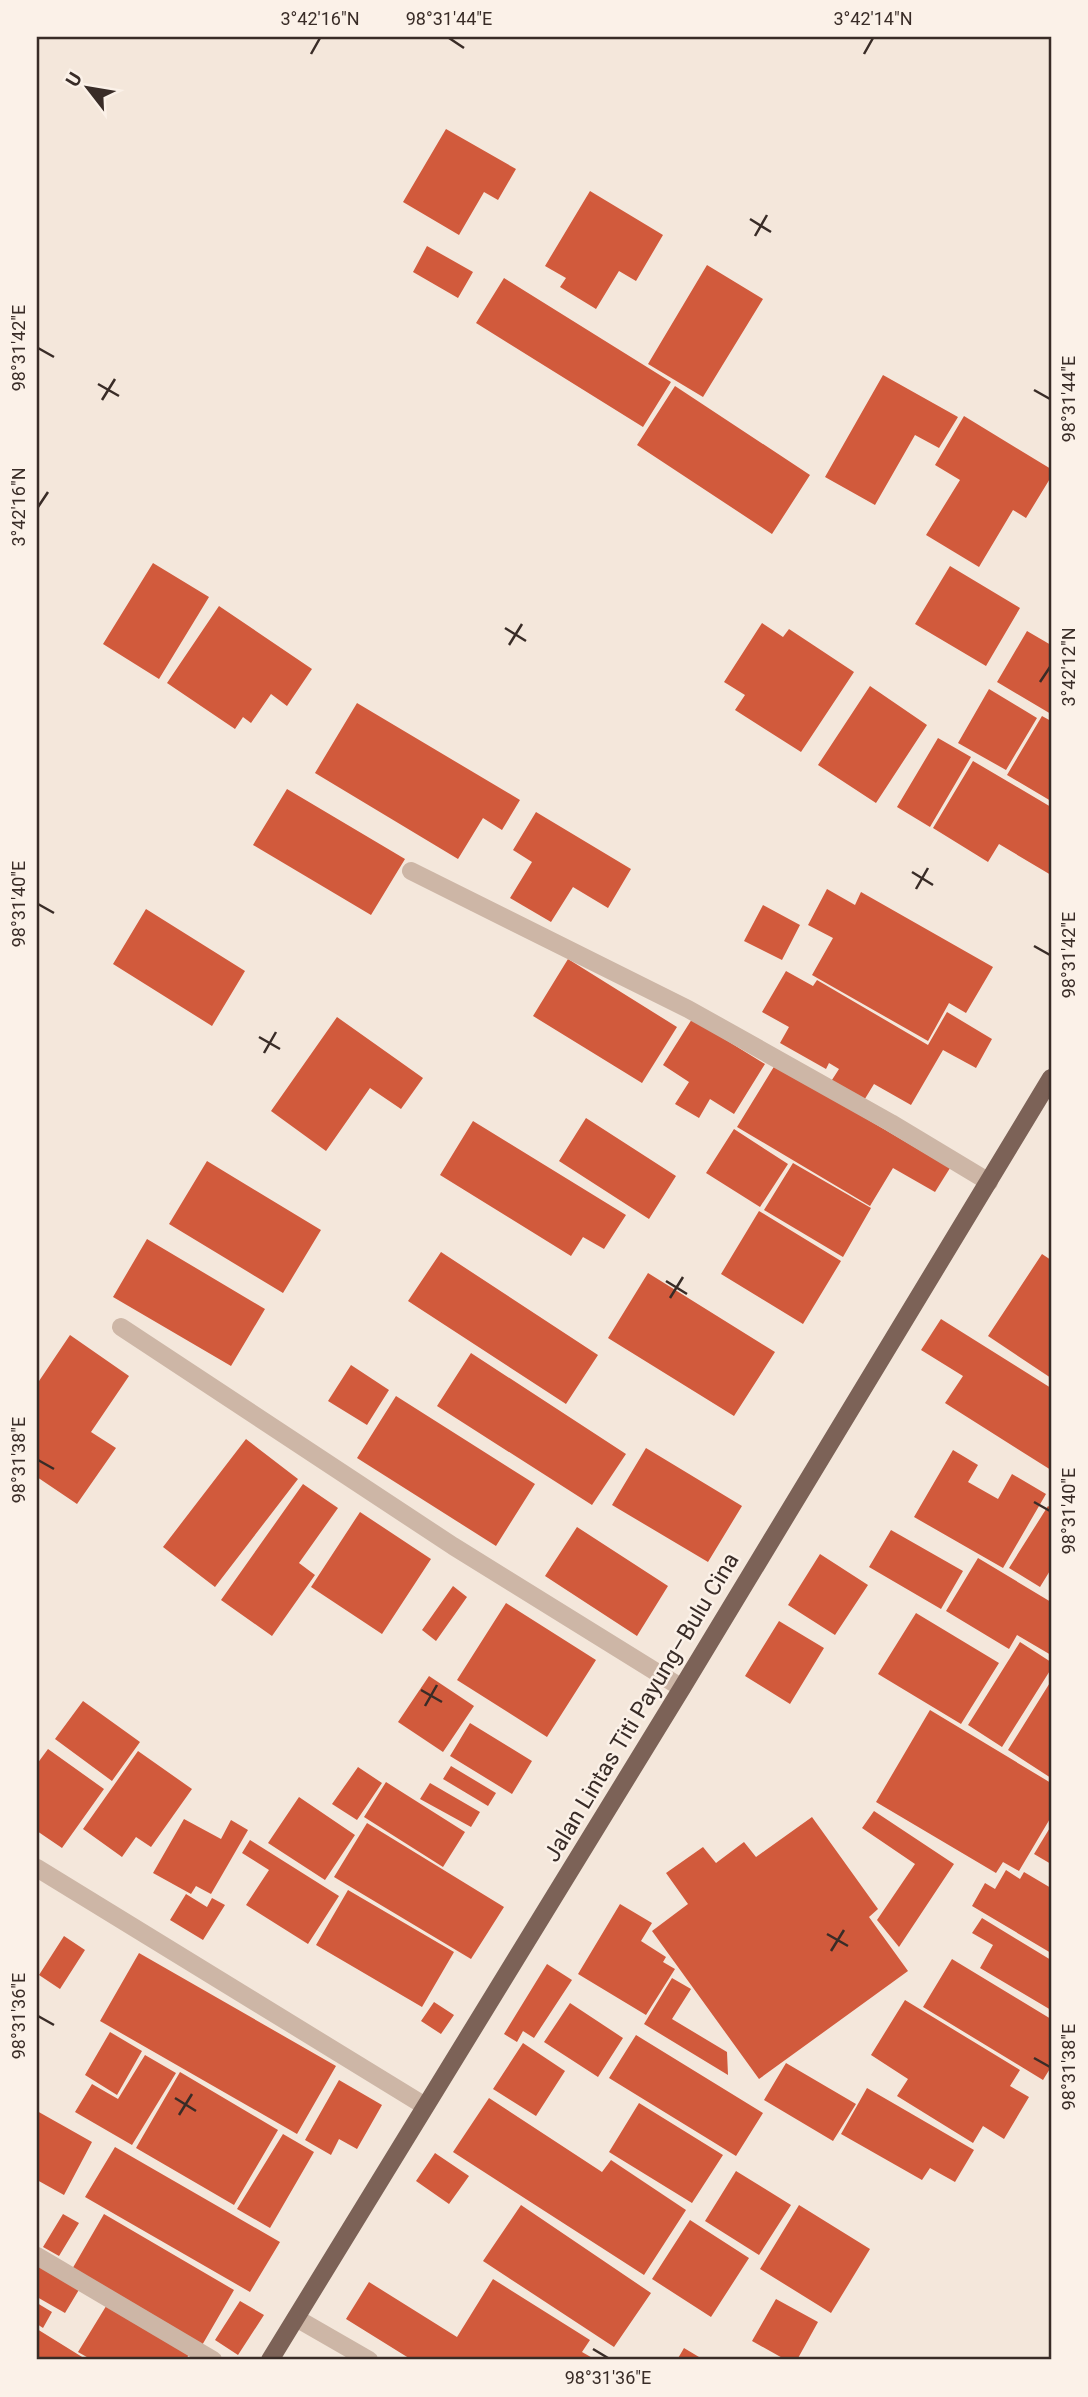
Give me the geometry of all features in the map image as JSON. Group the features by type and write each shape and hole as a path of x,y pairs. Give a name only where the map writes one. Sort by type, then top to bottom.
{"main road":[{"name":"Jalan Lintas Titi Payung–Bulu Cina","path":"270,2360 682,1688 1051,1078"}],"street":[{"path":"411,871 688,1009 989,1182"},
{"path":"121,1327 453,1546 682,1688"},
{"path":"37,1868 425,2106"},
{"path":"37,2256 213,2360"},
{"path":"296,2318 369,2360"}],"building":[{"path":"446,129 516,169 498,200 484,192 459,235 403,202"},
{"path":"590,191 663,235 636,281 619,271 596,309 560,287 566,278 545,266"},
{"path":"427,246 473,272 458,298 413,272"},
{"path":"707,265 763,299 703,397 648,364"},
{"path":"504,278 671,382 643,427 476,323"},
{"path":"883,375 958,417 939,448 915,435 875,505 825,477"},
{"path":"675,386 810,475 772,534 637,445"},
{"path":"964,416 1051,469 1051,477 1026,518 1013,510 979,567 926,535 960,480 935,465"},
{"path":"153,563 209,597 159,679 103,644"},
{"path":"950,566 1020,608 986,666 915,624"},
{"path":"219,606 312,669 287,706 271,694 251,723 243,717 235,729 167,683"},
{"path":"762,623 783,637 789,629 854,672 801,752 735,710 745,695 724,682"},
{"path":"1027,631 1051,645 1051,714 997,682"},
{"path":"870,686 927,725 876,803 818,765"},
{"path":"989,689 1037,718 1006,770 958,743"},
{"path":"357,703 520,800 502,830 483,818 458,859 315,773"},
{"path":"1042,716 1051,721 1051,801 1007,775"},
{"path":"938,738 971,757 930,827 897,807"},
{"path":"973,761 1051,807 1051,875 999,844 988,862 933,828"},
{"path":"287,789 405,859 371,915 253,845"},
{"path":"536,812 631,869 608,908 573,887 551,922 510,898 532,862 513,850"},
{"path":"827,889 855,905 861,892 993,967 966,1013 949,1003 928,1041 812,975 833,938 808,925"},
{"path":"763,905 800,925 782,960 744,941"},
{"path":"146,909 245,971 212,1026 113,964"},
{"path":"568,959 677,1027 642,1083 533,1016"},
{"path":"786,971 813,986 817,980 928,1045 947,1012 992,1039 976,1068 943,1050 911,1105 874,1084 863,1102 830,1083 839,1069 829,1063 826,1069 780,1043 789,1027 762,1012"},
{"path":"337,1017 423,1078 401,1109 370,1088 326,1151 271,1111"},
{"path":"692,1019 765,1064 734,1114 710,1099 699,1118 675,1104 689,1082 663,1065"},
{"path":"775,1065 950,1168 935,1192 893,1168 870,1206 737,1127"},
{"path":"586,1118 676,1176 649,1219 559,1161"},
{"path":"473,1121 626,1215 604,1249 583,1237 571,1256 440,1175"},
{"path":"734,1129 788,1164 760,1207 706,1173"},
{"path":"207,1161 321,1230 283,1293 169,1224"},
{"path":"793,1163 871,1208 843,1257 764,1210"},
{"path":"759,1211 841,1261 803,1324 721,1274"},
{"path":"147,1239 265,1309 231,1366 113,1297"},
{"path":"441,1252 598,1355 566,1404 408,1301"},
{"path":"1042,1254 1051,1260 1051,1378 988,1336"},
{"path":"648,1273 775,1352 734,1416 608,1338"},
{"path":"941,1319 1051,1388 1051,1470 945,1403 963,1376 921,1350"},
{"path":"70,1335 129,1376 91,1432 116,1448 77,1504 37,1477 37,1384"},
{"path":"471,1353 626,1454 592,1505 437,1406"},
{"path":"351,1365 389,1390 367,1425 328,1401"},
{"path":"396,1396 535,1484 496,1546 357,1458"},
{"path":"246,1439 298,1479 215,1587 163,1547"},
{"path":"646,1448 742,1506 708,1562 612,1505"},
{"path":"953,1450 978,1465 968,1482 998,1499 1012,1474 1046,1494 1003,1568 914,1517"},
{"path":"303,1484 338,1508 299,1563 315,1575 272,1636 221,1600"},
{"path":"1048,1506 1051,1508 1051,1569 1040,1587 1009,1568"},
{"path":"360,1512 431,1559 382,1634 311,1587"},
{"path":"577,1527 668,1586 637,1636 545,1576"},
{"path":"891,1530 963,1571 941,1609 869,1567"},
{"path":"820,1554 868,1585 835,1635 788,1605"},
{"path":"978,1558 1051,1602 1051,1655 1017,1635 1009,1649 946,1611"},
{"path":"453,1586 467,1597 436,1641 422,1630"},
{"path":"506,1603 596,1660 547,1737 457,1680"},
{"path":"916,1613 999,1663 961,1724 878,1674"},
{"path":"779,1621 824,1648 790,1704 745,1676"},
{"path":"1020,1642 1051,1662 1051,1669 1002,1747 968,1725"},
{"path":"429,1676 474,1706 443,1752 398,1722"},
{"path":"1051,1681 1051,1778 1008,1750"},
{"path":"83,1701 140,1742 112,1781 55,1739"},
{"path":"930,1710 1051,1783 1051,1817 1019,1871 1003,1862 996,1873 876,1802"},
{"path":"470,1723 532,1761 512,1794 450,1756"},
{"path":"48,1749 104,1789 62,1848 37,1831 37,1764"},
{"path":"138,1751 192,1789 151,1847 136,1837 122,1857 83,1829"},
{"path":"451,1766 496,1793 488,1806 443,1779"},
{"path":"358,1767 382,1783 357,1820 332,1804"},
{"path":"386,1782 465,1832 443,1867 364,1817"},
{"path":"430,1783 480,1812 471,1827 420,1799"},
{"path":"299,1797 355,1835 325,1880 268,1843"},
{"path":"874,1811 954,1864 899,1947 877,1920 915,1864 862,1828"},
{"path":"812,1817 878,1909 869,1917 908,1971 759,2079 652,1931 688,1904 666,1873 703,1847 716,1863 744,1842 756,1857"},
{"path":"184,1819 221,1839 231,1820 248,1830 211,1894 196,1886 191,1894 153,1873"},
{"path":"367,1823 504,1907 471,1959 334,1877"},
{"path":"1051,1826 1051,1864 1034,1854"},
{"path":"250,1840 339,1896 308,1944 246,1905 269,1870 242,1853"},
{"path":"1006,1870 1020,1879 1024,1872 1051,1888 1051,1953 972,1906 985,1883 995,1889"},
{"path":"348,1890 454,1952 422,2007 316,1945"},
{"path":"186,1894 207,1907 212,1898 225,1905 203,1940 170,1920"},
{"path":"620,1904 652,1923 641,1941 666,1957 663,1962 675,1969 646,2015 578,1974"},
{"path":"982,1918 1051,1960 1051,2010 980,1968 993,1945 972,1933"},
{"path":"64,1936 85,1950 60,1989 39,1975"},
{"path":"139,1953 336,2066 297,2134 100,2021"},
{"path":"952,1959 1051,2019 1051,2067 1043,2080 923,2007"},
{"path":"547,1964 572,1980 534,2038 523,2031 517,2042 504,2034"},
{"path":"672,1978 691,1989 672,2019 727,2052 728,2075 644,2024"},
{"path":"905,2000 1020,2070 1010,2086 1029,2097 1004,2139 983,2126 973,2143 897,2096 908,2079 871,2055"},
{"path":"434,2002 454,2015 441,2034 421,2021"},
{"path":"570,2003 623,2038 598,2077 544,2042"},
{"path":"110,2032 142,2051 117,2095 85,2075"},
{"path":"636,2035 763,2113 736,2156 609,2078"},
{"path":"523,2043 565,2071 536,2116 493,2089"},
{"path":"145,2055 176,2073 132,2145 75,2112 92,2084 118,2099"},
{"path":"786,2063 856,2104 833,2141 764,2100"},
{"path":"180,2072 278,2130 234,2205 136,2148"},
{"path":"339,2080 382,2105 357,2149 339,2139 331,2155 305,2140"},
{"path":"867,2088 974,2150 955,2182 930,2168 922,2180 841,2134"},
{"path":"489,2098 602,2172 611,2160 686,2210 644,2275 453,2152"},
{"path":"639,2103 723,2155 692,2203 609,2152"},
{"path":"37,2111 92,2142 64,2195 37,2180"},
{"path":"283,2134 314,2152 270,2228 237,2209"},
{"path":"115,2147 280,2242 250,2292 85,2197"},
{"path":"435,2153 469,2176 449,2204 416,2181"},
{"path":"736,2171 791,2205 759,2255 705,2221"},
{"path":"521,2205 651,2293 614,2347 483,2261"},
{"path":"799,2205 870,2249 831,2313 760,2269"},
{"path":"63,2214 79,2223 59,2256 43,2247"},
{"path":"104,2214 234,2290 201,2347 71,2271"},
{"path":"690,2220 749,2258 711,2317 652,2279"},
{"path":"37,2263 80,2288 65,2313 37,2297"},
{"path":"493,2279 590,2340 582,2352 596,2360 412,2360 346,2319 369,2282 457,2337"},
{"path":"776,2299 818,2322 797,2360 786,2360 752,2341"},
{"path":"240,2301 264,2315 238,2355 215,2340"},
{"path":"37,2303 52,2312 43,2328 37,2324"},
{"path":"108,2303 190,2352 186,2360 92,2360 78,2352"},
{"path":"37,2329 87,2360 37,2360"},
{"path":"684,2348 704,2360 677,2360"}]}
